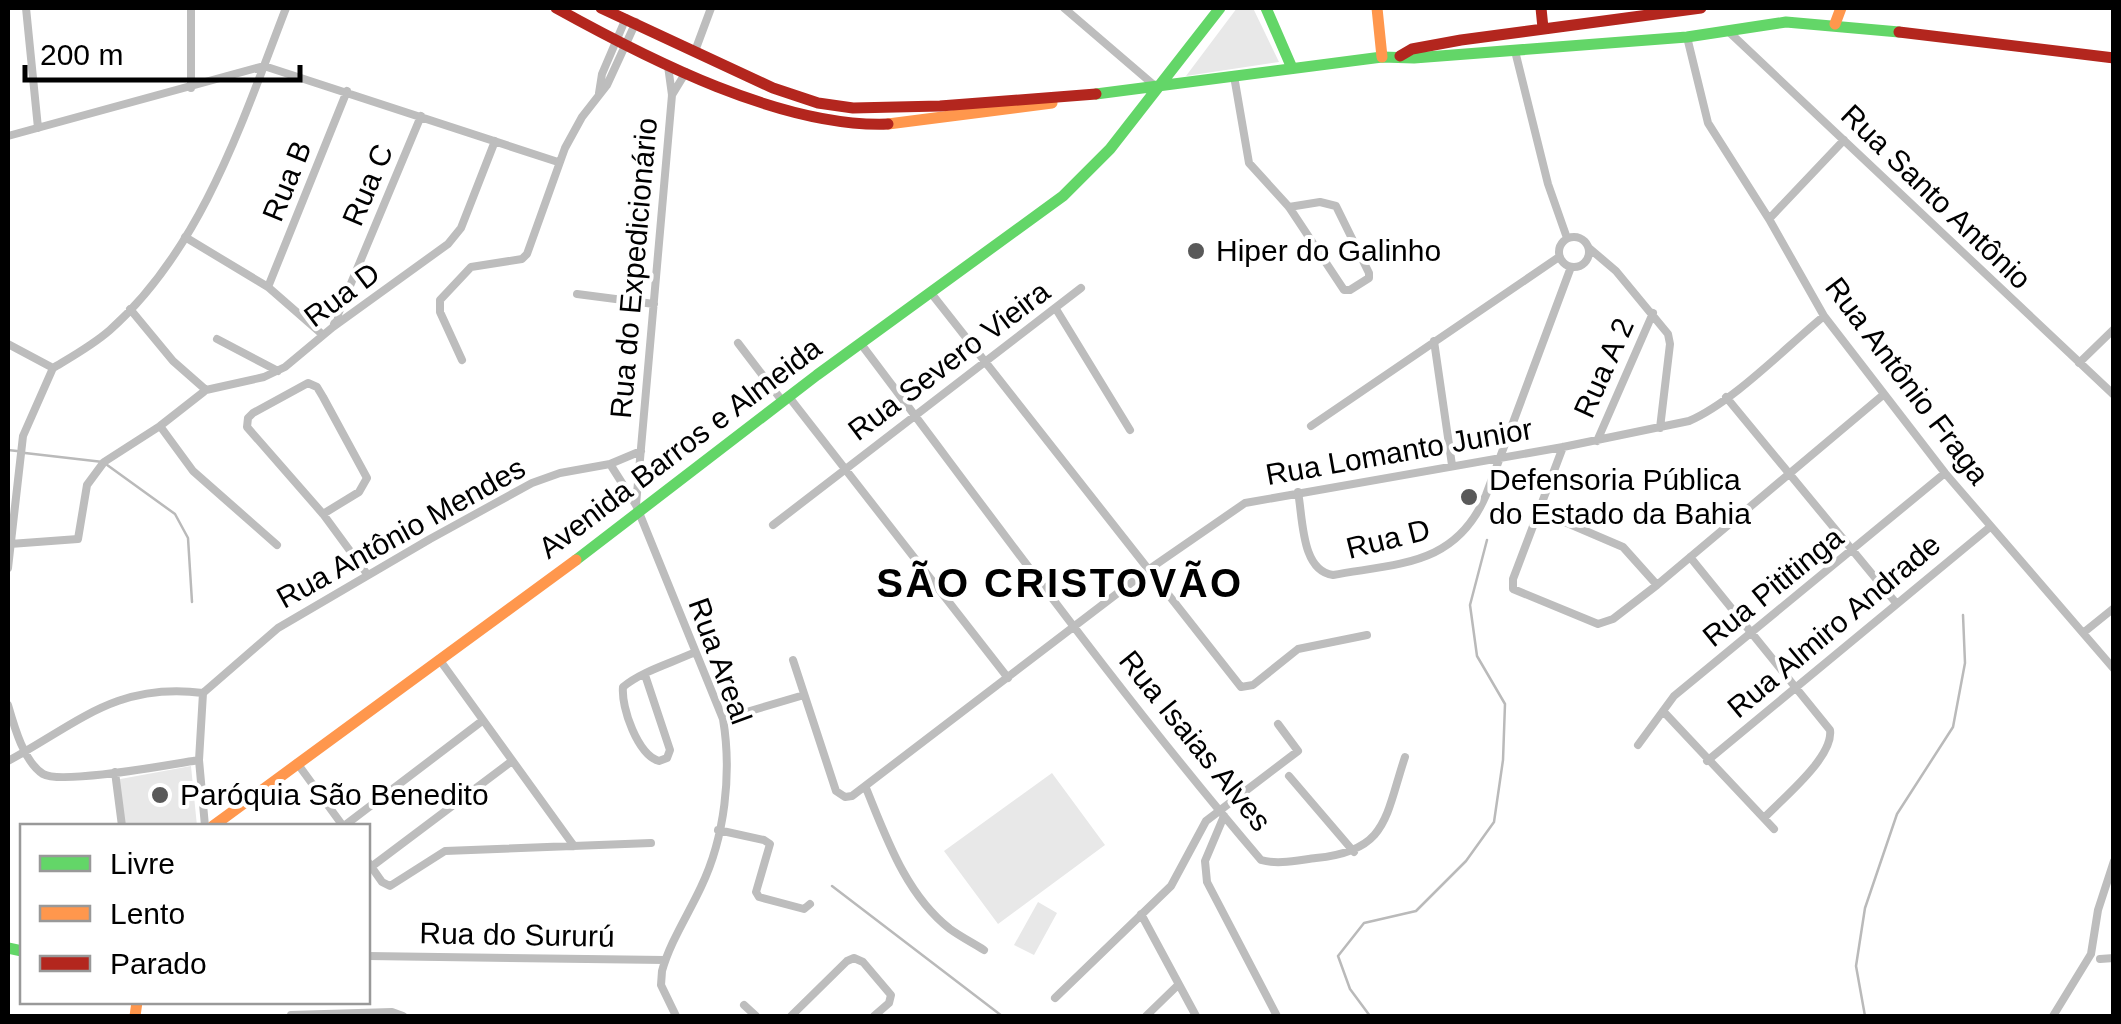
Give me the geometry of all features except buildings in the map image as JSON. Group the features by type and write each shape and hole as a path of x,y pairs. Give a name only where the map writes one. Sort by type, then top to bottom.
{"main road":[{"path":"556,8 668,65 780,107 852,124 940,118 1104,93"},
{"path":"601,8 773,88 818,103 853,108 940,106 1104,93 1382,57 1687,37 1786,22 2114,58"},
{"name":"Avenida Barros e Almeida","path":"216,824 1085,177 1220,8"},
{"path":"1266,8 1292,68"},
{"path":"1379,8 1382,57"},
{"path":"1541,8 1543,28"},
{"path":"1400,56 1432,45 1700,8"},
{"path":"1786,22 1788,8"},
{"path":"1806,8 1824,24"},
{"path":"1824,24 1841,8"},
{"path":"852,124 853,108"}],"street":[{"path":"26,8 38,128"},
{"path":"190,88 191,8"},
{"path":"8,568 10,506 22,436 52,368 87,348 130,309 185,237 219,174 286,8"},
{"path":"695,51 711,8"},
{"path":"1064,8 1158,88"},
{"path":"462,360 438,306 443,294 472,267 522,259 526,254 558,162 599,94 600,83 631,20"},
{"name":"Rua Santo Antônio","path":"1728,31 2114,395"},
{"name":"Rua Antônio Fraga","path":"1687,37 1708,122 1824,316 1883,396 1990,527 2114,669"},
{"path":"1515,51 1548,184 1567,238"},
{"name":"Rua do Expedicionário","path":"638,509 672,95 668,65"},
{"path":"8,136 264,66 558,162"},
{"name":"Rua do Expedicionário","path":"672,95 686,72"},
{"path":"1234,76 1249,163 1289,207 1344,290 1369,278 1336,206 1320,202 1289,207"},
{"name":"Rua B","path":"268,287 347,91"},
{"name":"Rua C","path":"333,327 421,116"},
{"path":"1769,220 1844,140"},
{"name":"Rua D","path":"10,544 78,539 89,478 104,462 206,390 278,372 322,335 440,252 456,237 494,141"},
{"path":"185,237 268,287 322,335"},
{"path":"1567,238 1583,239 1616,271 1668,334 1660,428"},
{"path":"1559,257 1560,246 1567,238"},
{"path":"1559,257 1571,268 1586,263 1589,248"},
{"path":"1310,426 1559,257"},
{"name":"Rua D","path":"1298,492 1315,570 1333,576 1427,557 1448,548 1477,516 1571,268"},
{"name":"Rua Severo Vieira","path":"772,525 1081,288"},
{"path":"931,292 1240,687 1253,685 1298,649 1367,635"},
{"path":"576,294 654,304"},
{"path":"1056,308 1130,430"},
{"path":"130,309 173,362 206,390"},
{"name":"Rua A 2","path":"1596,440 1652,313"},
{"name":"Rua Lomanto Junior","path":"804,695 836,790 840,795 852,796 1148,570 1244,503 1689,421 1726,397 1824,316"},
{"path":"2079,363 2114,328"},
{"path":"217,339 278,372"},
{"path":"1434,342 1452,466"},
{"path":"738,343 1008,678"},
{"path":"8,344 52,368"},
{"name":"Rua Isaias Alves","path":"861,344 1221,813 1267,862 1354,852"},
{"path":"322,514 359,492 367,478 317,387 308,383 262,407 246,422 251,434 322,514 367,574"},
{"path":"1564,447 1513,579 1516,592 1598,624 1613,618 1657,585 1883,396"},
{"path":"1726,397 1896,603"},
{"path":"160,426 194,471 277,545"},
{"name":"Rua Antônio Mendes","path":"203,693 278,628 367,574 532,483 560,473 610,464 641,451"},
{"path":"610,464 638,509"},
{"name":"Rua Pititinga","path":"1638,746 1674,696 1946,473"},
{"name":"Rua Areal","path":"638,509 724,719 728,761 718,830 706,876 665,960"},
{"path":"1538,511 1623,546 1657,585"},
{"name":"Rua Almiro Andrade","path":"1708,761 1990,527"},
{"path":"1690,557 1827,724 1831,738 1819,761 1764,818"},
{"path":"2083,634 2114,608"},
{"path":"644,675 670,750 668,758 659,761 652,760 644,750 622,696 625,684 644,675 695,652"},
{"path":"439,659 574,846"},
{"path":"724,719 804,695 793,660"},
{"path":"8,761 110,702 155,692 203,693 199,760 204,824"},
{"path":"8,705 26,751 49,777 199,760"},
{"path":"1663,711 1774,829"},
{"path":"347,824 482,721"},
{"path":"1055,998 1171,886 1198,832 1298,751 1278,724"},
{"path":"1289,776 1354,852 1375,836 1384,821 1405,757"},
{"path":"370,863 512,762"},
{"path":"297,763 343,824"},
{"path":"115,772 122,824"},
{"path":"866,788 891,850 906,875 949,928 984,950"},
{"path":"1221,813 1205,860 1205,874 1216,905 1277,1016"},
{"path":"718,830 770,844 756,892 758,897 795,908 804,909 810,904"},
{"path":"370,865 390,886 445,851 651,843"},
{"path":"2053,1016 2086,965 2114,861"},
{"path":"1140,914 1196,1016"},
{"name":"Rua do Sururú","path":"370,956 665,960"},
{"path":"791,1016 854,958 863,962 891,995 889,1003 874,1016"},
{"path":"2100,959 2114,958"},
{"path":"665,960 661,985 676,1016"},
{"path":"1146,1016 1178,985"},
{"path":"744,1005 756,1016"},
{"path":"291,1016 392,1012 403,1016"}],"shaded area":[{"path":"1237,8 1253,8 1279,62 1186,76"},
{"name":"Paróquia São Benedito","path":"191,766 197,824 122,824 115,780"},
{"path":"1052,773 1105,845 998,924 944,851"},
{"path":"1038,902 1057,913 1034,955 1014,945"}],"waterway":[{"path":"8,450 17,451"},
{"path":"25,453 103,462 175,514 188,538 192,602"},
{"path":"1370,1016 1350,989 1338,956 1364,923 1416,911 1466,861 1494,822 1503,760 1505,704 1477,656 1470,605 1487,540"},
{"path":"1865,1016 1856,966 1865,908 1897,814 1953,727 1965,663 1963,615"},
{"path":"832,886 1002,1016"}],"traffic: fast":[{"path":"576,560 817,375 1063,196 1110,149 1220,8"},
{"path":"1266,8 1292,68"},
{"path":"1096,94 1382,57 1414,58 1687,37 1786,22 1899,32"},
{"path":"8,948 20,951"}],"traffic: slow":[{"path":"1377,8 1382,57"},
{"path":"1835,24 1841,8"},
{"path":"888,124 1052,103"},
{"path":"216,824 576,560"},
{"path":"135,1016 137,1004"}],"traffic: jam":[{"path":"556,8 674,68 761,103 804,115 888,124"},
{"path":"601,8 773,88 818,103 853,108 940,106 1096,94"},
{"path":"1541,8 1543,28"},
{"path":"1400,56 1412,49 1461,40 1701,8"},
{"path":"1899,32 2114,58"}],"place":[{"name":"Hiper do Galinho","path":"1196,251"},
{"name":"Defensoria Pública do Estado da Bahia","path":"1469,497"},
{"name":"Paróquia São Benedito","path":"160,795"}],"district":[{"name":"SÃO CRISTOVÃO","path":"1060,583"}]}
